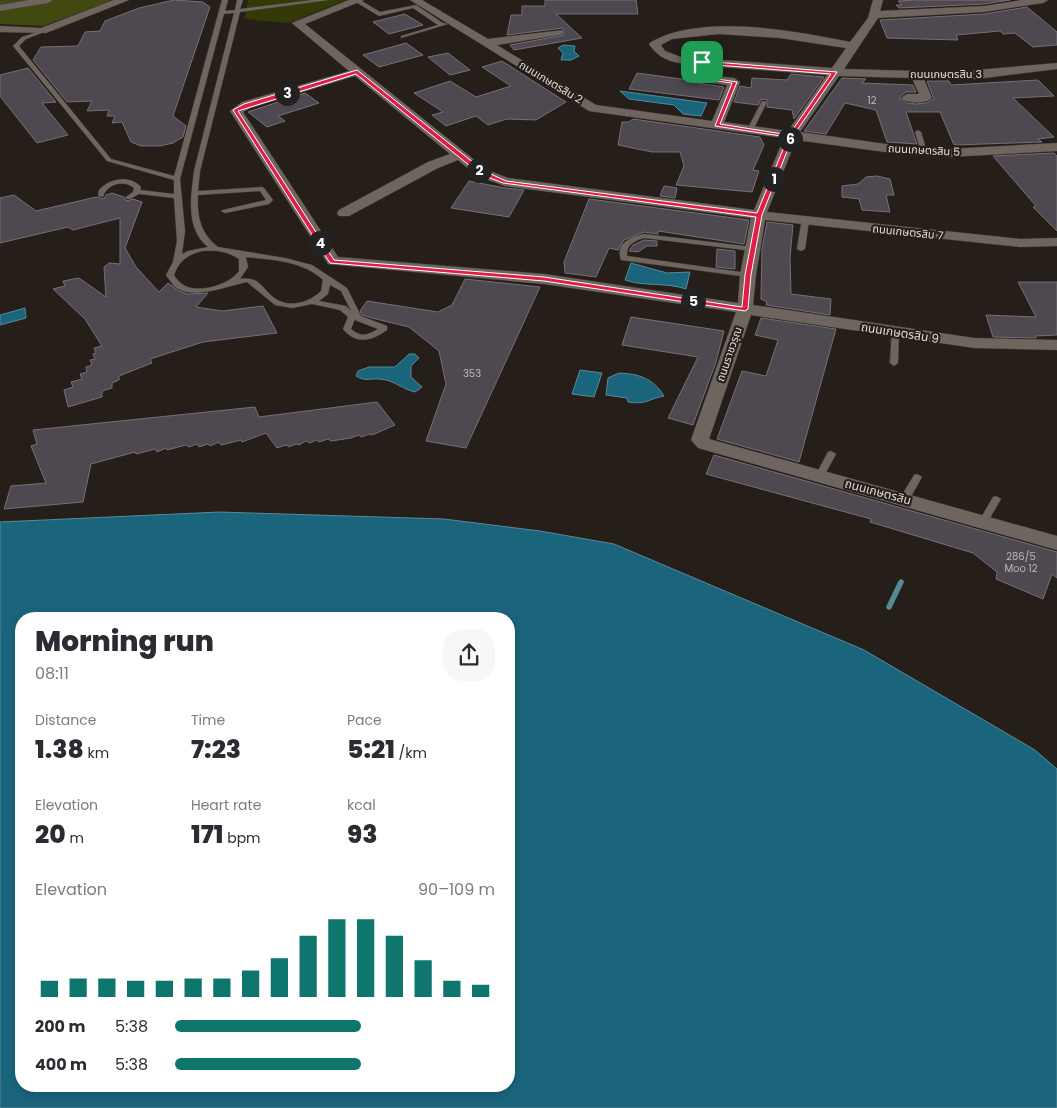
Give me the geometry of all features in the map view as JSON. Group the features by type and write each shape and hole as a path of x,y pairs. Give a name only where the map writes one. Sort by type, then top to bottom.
{"street":[{"path":"0,8 48,0"},
{"path":"0,29 42,31 124,0"},
{"name":"ถนนเกษตรสิน 7","path":"358,0 297,23 458,154 482,172 505,182 805,221 1020,243 1057,242"},
{"name":"ถนนเกษตรสิน 2","path":"415,0 446,23 485,43 593,108 791,136"},
{"name":"ถนนราชวรุณ","path":"700,440 745,309 748,275 759,215 791,136 874,15 878,0"},
{"path":"874,15 984,9 1007,2 1043,0"},
{"name":"ถนนเกษตรสิน 3","path":"852,46 794,35 697,31 664,36 655,44 656,49 668,57 702,62 834,72 976,75 1057,66"},
{"path":"485,43 558,32"},
{"path":"702,62 702,78 734,82 717,125"},
{"name":"ถนนเกษตรสิน 9","path":"357,72 246,105 236,110 332,261 544,279 974,344 1057,345"},
{"path":"907,98 926,98 917,75"},
{"name":"ถนนเกษตรสิน 5","path":"791,136 924,152 1015,151 1057,147"},
{"path":"344,213 433,165 458,154"},
{"name":"ถนนเกษตรสิน","path":"700,440 704,444 1057,543"}],"lane":[{"path":"176,262 182,240 177,179 224,0"},
{"path":"216,249 193,252 176,262 171,268 170,275 179,286 202,290 239,281 254,282 266,296 280,304 291,306 312,302 343,308 352,317 347,328 353,336 363,339 376,335 384,328 358,318 344,290 327,280 324,276 303,265 283,259 216,249 205,243 199,234 194,193 197,171 240,0"},
{"path":"256,9 266,0"},
{"path":"221,13 326,0"},
{"path":"358,0 379,14 414,6 446,23"},
{"path":"403,37 446,23"},
{"path":"42,31 24,38 16,46 109,160 177,179"},
{"path":"750,130 764,102"},
{"path":"918,132 924,152"},
{"path":"101,196 104,188 120,182 136,184 138,187 137,192"},
{"path":"194,193 262,189 270,200 267,203 225,211"},
{"path":"128,198 137,192 177,196"},
{"path":"802,249 805,221"},
{"path":"748,275 624,258 623,253 625,244 630,240 644,236 753,249"},
{"path":"227,284 243,272 245,265 242,258 236,253"},
{"path":"312,302 325,292 327,280"},
{"path":"894,363 895,332"},
{"path":"820,476 831,454"},
{"path":"904,500 916,477"},
{"path":"984,521 996,500"}],"green space":[{"path":"0,0 114,0 43,26 0,24"},
{"path":"248,0 346,0 288,23 244,19"}],"water":[{"path":"563,45 575,46 574,51 579,56 571,60 561,60 563,53 558,48"},
{"path":"620,91 707,103 701,116 683,114 674,105 629,99"},
{"path":"631,263 667,273 690,272 686,289 625,280"},
{"path":"25,308 26,318 0,325 0,315"},
{"path":"409,354 415,354 419,358 411,366 411,377 422,387 415,392 385,380 365,379 356,376 358,371 369,367 395,367"},
{"path":"580,370 602,373 594,397 572,394"},
{"path":"619,373 633,374 645,378 655,385 664,396 634,403 628,402 627,398 606,395 608,378"},
{"path":"219,512 444,519 540,531 614,544 864,650 1035,750 1057,769 1057,1108 0,1108 0,522"}],"building":[{"path":"174,0 203,2 210,7 173,116 186,126 183,137 173,143 160,146 141,146 131,142 122,122 112,123 115,116 107,116 109,110 87,111 92,101 67,102 33,60 41,47 78,46 85,32 100,31 105,21 139,8"},
{"path":"545,0 636,0 638,14 556,14 582,38 514,50 510,45 564,35 563,28 507,35 511,15 522,15 522,6 545,6"},
{"path":"1010,0 984,4 899,8 896,5 902,5 898,1"},
{"path":"1027,7 1057,32 1057,45 1033,47 1015,33 1003,34 1000,31 956,35 958,40 887,38 880,20 984,14"},
{"path":"405,14 423,25 389,34 373,22"},
{"path":"406,43 423,55 379,67 363,55"},
{"path":"448,53 470,70 450,75 428,57"},
{"path":"502,61 566,102 536,120 507,119 488,125 476,116 446,126 432,115 443,112 414,93 450,81 476,97 511,86 482,67"},
{"path":"28,68 56,102 42,103 68,135 37,143 0,96 0,75"},
{"path":"637,73 724,87 719,100 629,89"},
{"path":"791,74 824,77 794,119 792,110 767,107 767,100 761,99 758,105 734,102 740,86 751,88 752,78 787,80"},
{"path":"842,78 866,79 862,83 913,85 916,92 906,92 899,98 907,103 916,104 926,103 934,99 927,81 949,81 951,85 1038,80 1054,96 1013,98 1054,137 1038,139 1042,142 954,145 940,112 906,112 917,144 887,142 876,110 845,103 826,134 804,131"},
{"path":"305,93 319,103 278,116 285,121 267,127 248,112"},
{"path":"633,119 760,137 764,145 753,170 759,171 752,192 676,185 684,166 680,152 652,152 618,145 622,122 629,122"},
{"path":"1054,153 1057,156 1057,231 1033,207 1036,206 993,156"},
{"path":"877,176 890,179 894,195 886,195 890,212 862,210 859,199 842,197 842,186 858,184 866,177"},
{"path":"469,181 524,190 509,217 451,208"},
{"path":"664,186 677,188 675,198 660,196"},
{"path":"112,193 124,197 126,201 133,199 142,202 125,248 136,267 159,292 168,283 179,291 188,294 208,293 196,307 222,311 263,306 277,333 203,342 150,359 152,363 119,376 119,380 112,383 112,388 102,391 102,397 68,407 64,390 73,387 71,382 82,379 80,374 87,372 86,367 92,365 90,360 95,359 93,354 96,353 94,348 102,346 85,319 53,289 65,286 63,281 79,278 106,297 104,267 109,263 120,264 120,218 73,230 68,227 0,243 0,198 14,195 36,211 96,197 104,199 106,195"},
{"path":"589,199 749,220 744,244 658,231 658,234 644,232 624,240 618,250 609,248 596,277 565,273 564,262"},
{"path":"767,222 793,225 790,258 791,294 831,299 830,315 766,305 767,302 761,299 762,248"},
{"path":"644,240 657,241 657,246 647,246 638,252 629,251 633,245"},
{"path":"717,249 735,251 735,269 716,267"},
{"path":"465,279 540,287 466,448 426,441 446,384 439,351 409,327 362,315 360,311 367,301 438,312 452,305"},
{"path":"1018,282 1057,282 1057,335 1036,336 1036,338 993,337 986,315 1036,317"},
{"path":"631,317 724,331 716,362 693,425 668,418 698,357 622,345"},
{"path":"761,318 836,329 799,462 717,439 742,371 766,376 778,340 755,335"},
{"path":"377,402 395,425 372,435 361,437 359,435 331,441 328,439 319,442 316,440 310,443 306,441 299,445 296,444 289,447 286,445 277,448 266,433 242,442 241,440 221,445 219,442 210,446 208,444 199,447 197,444 189,447 186,445 167,450 166,448 157,452 155,449 136,454 135,452 91,464 83,502 4,509 11,486 46,483 31,446 37,444 33,430 255,407 259,417"},
{"path":"714,455 1057,552 1057,578 1052,574 1043,599 996,579 997,572 973,553 870,522 871,519 706,474"}],"waterway":[{"path":"889,607 901,582"}],"route":[{"path":"702,62 702,78 734,82 717,125 791,136 759,215 505,182 482,172 357,72 240,107 236,110 236,113 332,261 344,264 544,279 745,309 748,275 759,215 775,176 791,136 834,72 702,62"}]}
